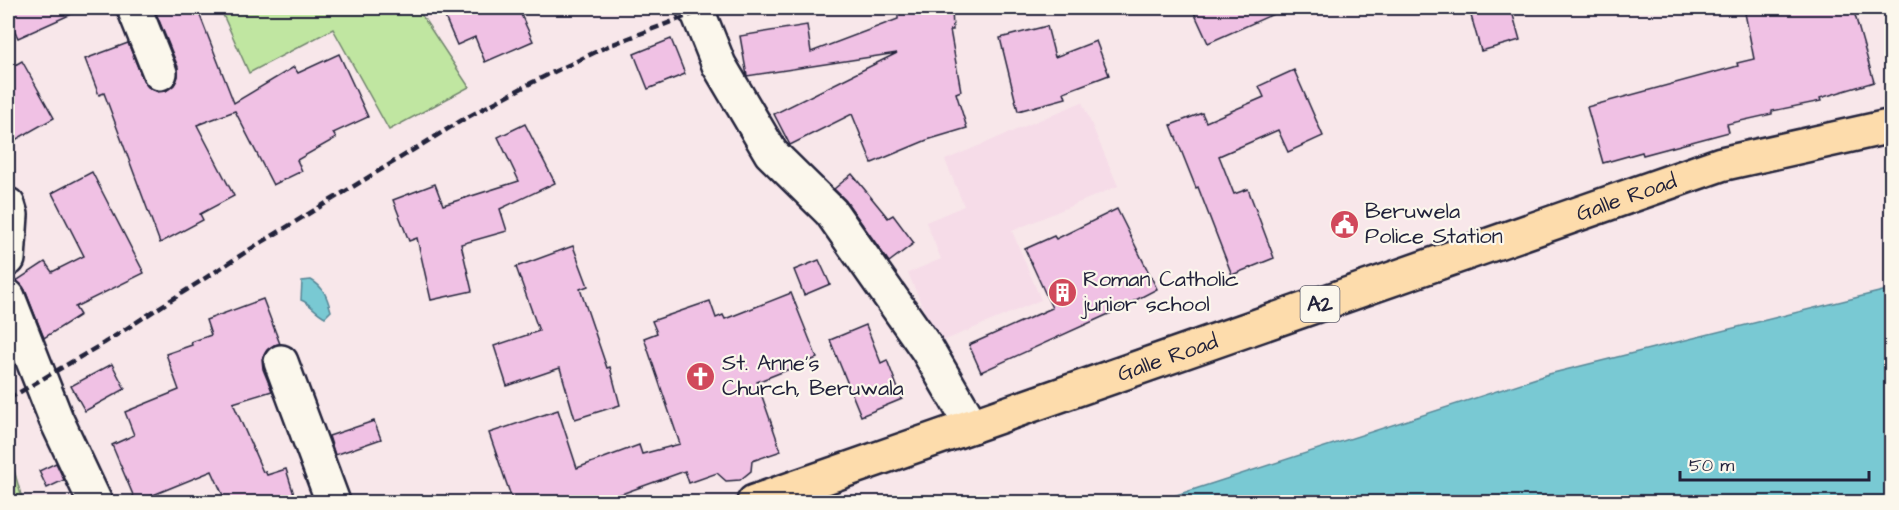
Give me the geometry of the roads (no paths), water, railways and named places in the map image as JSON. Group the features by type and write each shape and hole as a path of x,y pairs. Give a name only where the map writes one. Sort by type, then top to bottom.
{"highway":[{"name":"Galle Road","path":"754,502 1722,164 1892,126"}],"street":[{"path":"134,8 160,73"},
{"path":"693,8 697,10 719,65 771,153 831,212 927,349 972,426"},
{"path":"8,205 11,215 8,259"},
{"path":"8,297 56,419 94,502"},
{"path":"281,362 333,502"}],"water":[{"path":"311,280 322,289 328,301 331,311 325,317 301,300 302,281"},
{"path":"1891,289 1891,502 1155,502 1549,374"}],"railway":[{"path":"8,399 104,343 249,250 464,119 533,82 608,46 708,8"}],"place":[{"name":"Beruwela Police Station","path":"1344,224"},
{"name":"Roman Catholic junior school","path":"1062,292"},
{"name":"St. Anne's Church, Beruwala","path":"701,376"}]}
